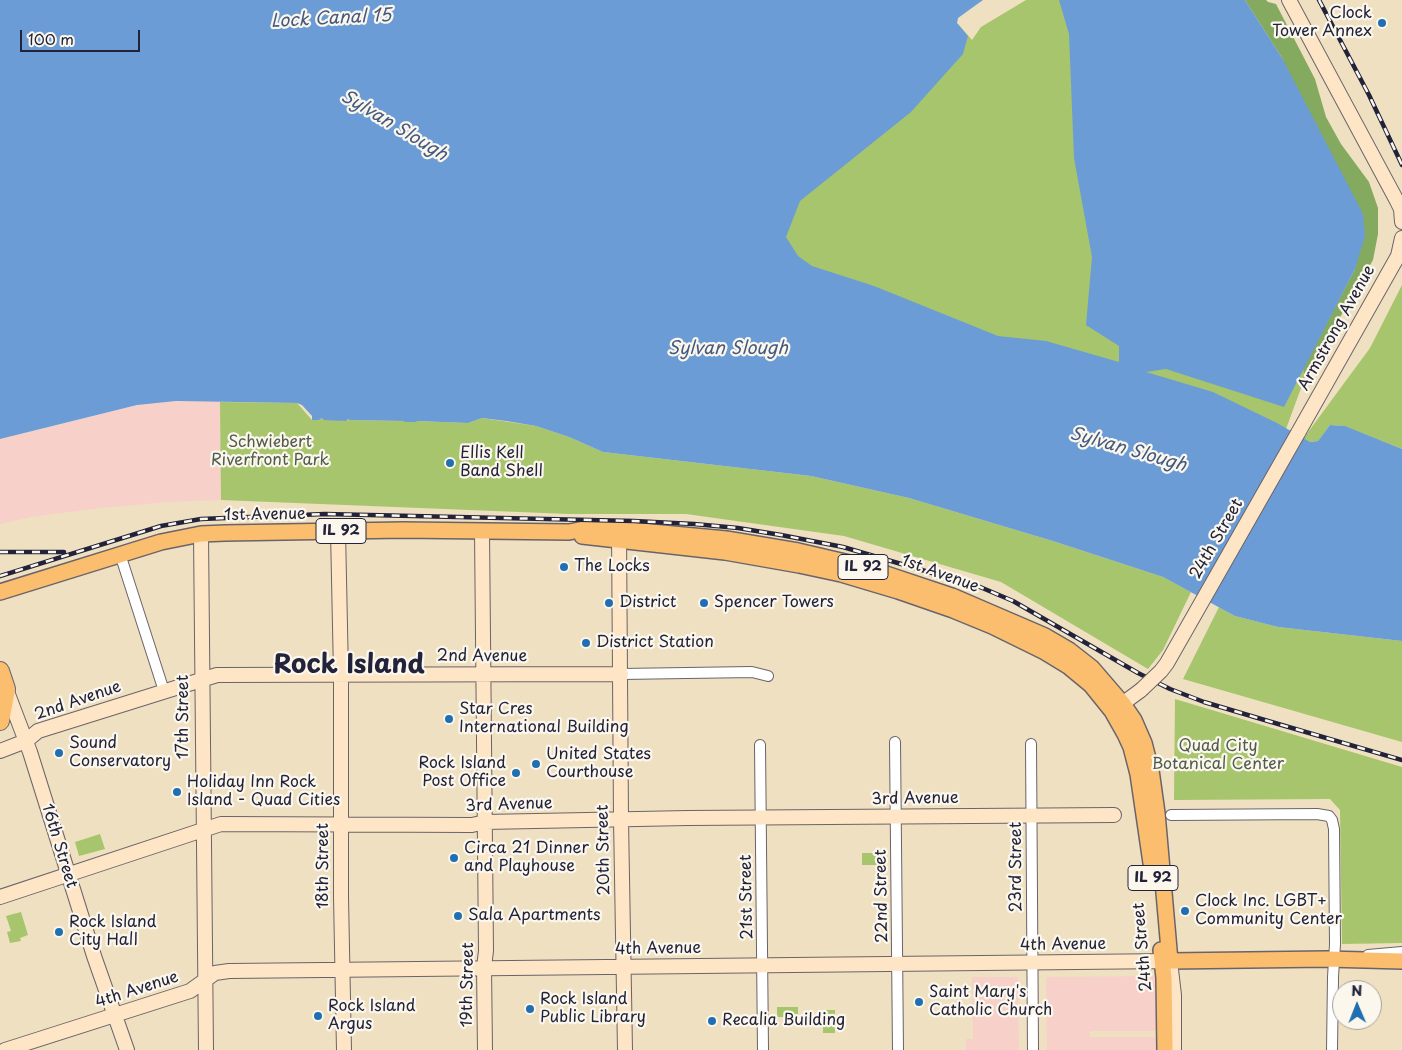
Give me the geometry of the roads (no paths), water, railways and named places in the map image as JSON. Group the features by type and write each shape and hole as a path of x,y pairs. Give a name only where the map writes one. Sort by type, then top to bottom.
{"highway":[{"name":"16th Street","path":"0,671 6,689"},
{"path":"0,721 6,689"}],"main road":[{"name":"1st Avenue","path":"0,592 161,542 201,534 338,531 569,532 589,528 620,535 697,535 769,546 854,564 922,585 998,615 1056,643 1092,668 1118,707"},
{"name":"24th Street","path":"1118,707 1134,720 1144,743 1151,770 1157,814 1166,961 1165,1050"},
{"name":"4th Avenue","path":"1166,961 1331,959 1402,961"}],"street":[{"path":"1289,0 1399,204 1402,222"},
{"name":"Armstrong Avenue","path":"1298,433 1398,256 1402,238"},
{"name":"24th Street","path":"1118,707 1141,690 1161,671 1186,632 1208,589 1298,433"},
{"name":"18th Street","path":"338,531 344,1050"},
{"name":"19th Street","path":"482,531 486,951 484,968 485,1050"},
{"name":"17th Street","path":"201,534 202,830 206,1050"},
{"name":"20th Street","path":"620,535 621,820 625,1050"},
{"path":"120,554 164,691"},
{"name":"2nd Avenue","path":"0,751 26,740 38,731 217,675 752,672 768,676"},
{"name":"16th Street","path":"6,689 26,740 68,876 127,1050"},
{"name":"22nd Street","path":"896,742 898,1050"},
{"name":"21st Street","path":"760,744 764,1050"},
{"name":"23rd Street","path":"1031,744 1034,1050"},
{"path":"1171,815 1316,814 1329,816 1332,820 1334,829 1331,959 1333,976 1332,1050"},
{"name":"3rd Avenue","path":"0,898 221,824 472,825 485,822 1114,815"},
{"path":"1356,959 1371,954 1402,952"},
{"name":"24th Street","path":"1166,961 1174,995 1174,1050"},
{"name":"4th Avenue","path":"6,1050 190,991 220,972 1166,961"}],"water":[{"path":"0,0 983,0 958,18 957,23 968,36 963,54 911,112 800,201 786,237 798,256 812,266 874,286 998,336 1046,341 1119,362 1119,346 1086,325 1092,257 1074,158 1069,34 1059,0 1245,0 1282,58 1363,214 1365,236 1355,269 1284,407 1166,369 1146,372 1213,392 1277,423 1310,442 1318,441 1330,425 1345,426 1402,449 1402,641 1278,627 1235,616 1163,577 1056,542 909,498 811,476 603,452 569,437 536,426 506,421 482,418 468,423 348,419 346,421 324,420 322,418 312,420 312,416 302,405 297,403 176,401 137,405 0,439"}],"railway":[{"path":"1319,0 1369,95 1402,165"},
{"path":"0,576 161,526 201,519 325,514 634,521 738,528 843,547 980,587 1013,601 1138,673 1170,689 1204,702 1402,760"},
{"path":"0,552 64,552"}],"place":[{"name":"Clock Tower Annex","path":"1382,23"},
{"name":"Ellis Kell Band Shell","path":"450,463"},
{"name":"The Locks","path":"564,567"},
{"name":"District","path":"609,603"},
{"name":"Spencer Towers","path":"704,603"},
{"name":"District Station","path":"586,643"},
{"name":"Star Cres International Building","path":"449,719"},
{"name":"Sound Conservatory","path":"59,753"},
{"name":"United States Courthouse","path":"536,764"},
{"name":"Rock Island Post Office","path":"516,773"},
{"name":"Holiday Inn Rock Island - Quad Cities","path":"177,792"},
{"name":"Circa 21 Dinner and Playhouse","path":"454,858"},
{"name":"Clock Inc. LGBT+ Community Center","path":"1185,911"},
{"name":"Sala Apartments","path":"458,916"},
{"name":"Rock Island City Hall","path":"59,932"},
{"name":"Saint Mary's Catholic Church","path":"919,1002"},
{"name":"Rock Island Public Library","path":"530,1009"},
{"name":"Rock Island Argus","path":"318,1016"},
{"name":"Recalia Building","path":"712,1021"}],"district":[{"name":"Rock Island","path":"349,666"}],"water label":[{"name":"Lock Canal 15","path":"331,19"},
{"name":"Sylvan Slough","path":"394,126"},
{"name":"Sylvan Slough","path":"728,349"},
{"name":"Sylvan Slough","path":"1128,450"}],"park label":[{"name":"Schwiebert Riverfront Park","path":"270,452"},
{"name":"Quad City Botanical Center","path":"1218,756"}]}
